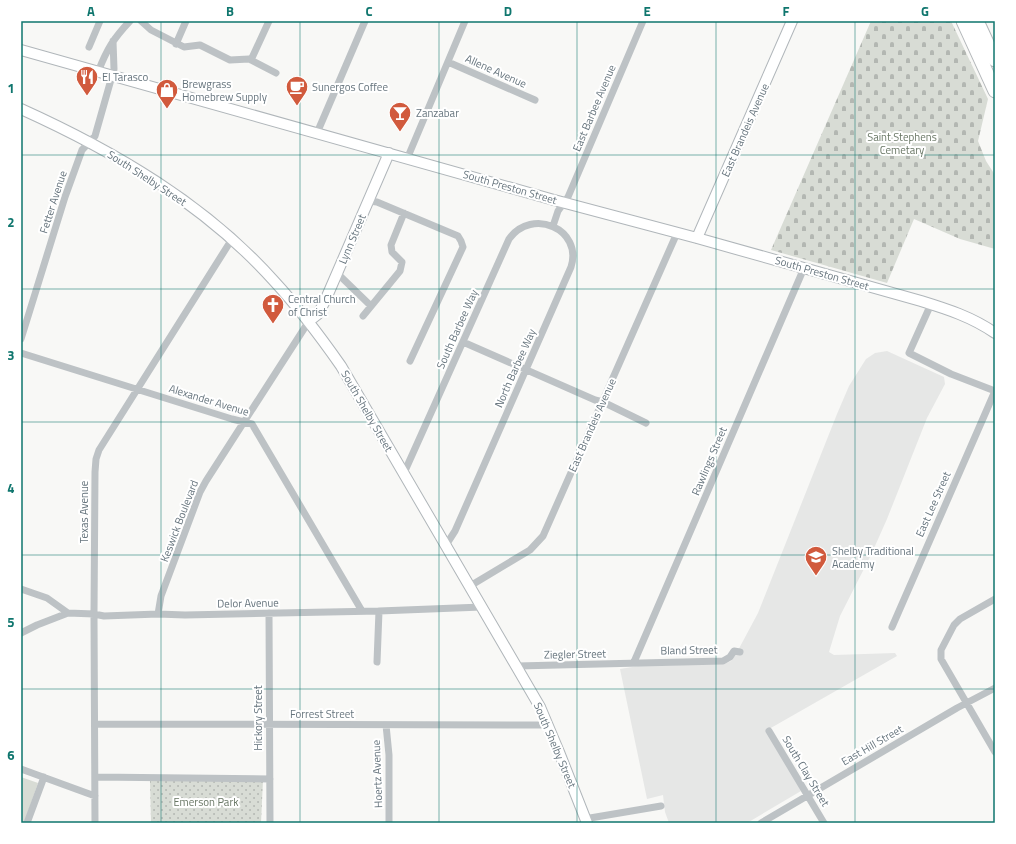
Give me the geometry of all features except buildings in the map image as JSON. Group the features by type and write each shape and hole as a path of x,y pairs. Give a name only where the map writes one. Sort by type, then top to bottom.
{"highway":[{"path":"963,21 995,91"},
{"path":"977,21 995,60"}],"main road":[{"name":"East Brandeis Avenue","path":"697,238 792,21"},
{"name":"South Preston Street","path":"21,50 407,159 932,304 968,317 995,333"},
{"name":"South Shelby Street","path":"21,109 121,159 159,183 232,239 273,280 309,321 341,366 540,707 586,823"},
{"name":"Lynn Street","path":"309,321 318,314 322,307 389,153"}],"street":[{"path":"89,47 100,21"},
{"path":"98,72 106,50 118,33 130,21"},
{"path":"141,21 151,30 176,44 184,47 200,45 230,60 251,60 276,72"},
{"path":"176,44 186,21"},
{"path":"251,60 269,21"},
{"path":"317,133 365,21"},
{"path":"407,159 465,21"},
{"name":"East Barbee Avenue","path":"564,202 568,197 643,21"},
{"name":"Fetter Avenue","path":"21,339 65,197 82,150 95,136 114,68 113,41"},
{"name":"Allene Avenue","path":"448,62 535,100"},
{"path":"368,201 377,202 458,236 461,241 462,247 410,362"},
{"path":"553,226 558,211 564,202"},
{"path":"363,316 400,271 402,266 402,262 392,252 391,245 404,213"},
{"name":"South Barbee Way","path":"404,473 500,256 512,234 518,228 536,223 553,226"},
{"name":"North Barbee Way","path":"446,545 455,530 572,263 573,258 571,246 560,230 553,226"},
{"name":"East Brandeis Avenue","path":"470,586 530,550 543,536 677,233"},
{"name":"Texas Avenue","path":"95,823 94,614 96,459 99,450 136,389 232,239"},
{"name":"Rawlings Street","path":"634,662 804,268"},
{"path":"337,273 371,306"},
{"path":"932,304 909,353 951,374 995,391"},
{"name":"Keswick Boulevard","path":"158,614 162,596 200,492 309,321"},
{"path":"463,342 595,400 603,402 646,423"},
{"name":"Alexander Avenue","path":"21,353 252,424 362,611"},
{"name":"East Lee Street","path":"892,627 995,391"},
{"path":"21,589 47,598 68,613"},
{"path":"995,599 960,619 952,628 940,655 995,752"},
{"name":"Delor Avenue","path":"68,613 104,616 158,614 185,615 379,611 482,607"},
{"path":"377,662 379,611"},
{"path":"21,633 68,613"},
{"name":"Hickory Street","path":"269,613 270,823"},
{"name":"Bland Street","path":"634,662 723,661 730,657 734,650 740,652"},
{"name":"Ziegler Street","path":"517,666 627,664 634,662"},
{"name":"East Hill Street","path":"761,823 995,688"},
{"name":"Forrest Street","path":"95,724 548,725"},
{"name":"Hoertz Avenue","path":"386,724 389,755 389,823"},
{"name":"South Clay Street","path":"769,731 824,823"},
{"path":"21,769 95,796"},
{"path":"27,823 44,777"},
{"path":"95,777 270,779"},
{"path":"586,823 590,818 661,806"}],"shaded area":[{"name":"Shelby Traditional Academy","path":"887,351 944,377 945,384 927,418 871,555 840,616 829,652 834,655 895,653 897,656 769,729 801,791 747,823 669,823 665,812 663,795 647,799 620,669 638,666 724,664 731,661 758,613 849,386 866,359 875,353"}],"green space":[{"name":"Saint Stephens Cemetary","path":"871,21 951,21 988,99 978,141 986,161 995,175 995,249 960,239 914,219 887,283 771,250"},
{"path":"21,777 38,783 24,823 21,823"},
{"name":"Emerson Park","path":"150,780 263,780 261,823 151,823"}],"place":[{"name":"El Tarasco","path":"87,96"},
{"name":"Sunergos Coffee","path":"297,106"},
{"name":"Brewgrass Homebrew Supply","path":"167,110"},
{"name":"Zanzabar","path":"400,132"},
{"name":"Central Church of Christ","path":"273,324"},
{"name":"Shelby Traditional Academy","path":"816,576"}]}
